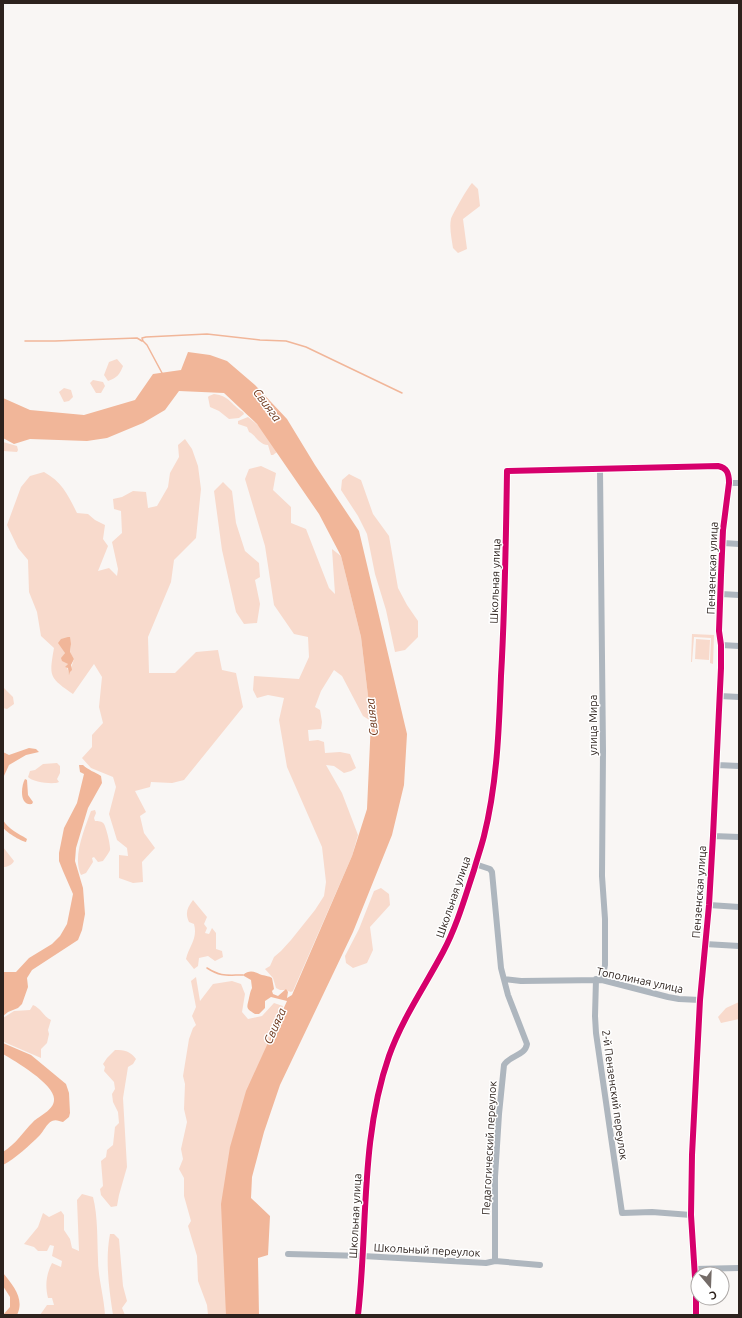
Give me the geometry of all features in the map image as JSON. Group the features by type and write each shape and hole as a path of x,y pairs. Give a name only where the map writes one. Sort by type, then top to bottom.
{"street":[{"name":"Пензенская улица","path":"600,470 718,466 726,470 729,476 723,530 719,631 721,645 720,696 713,836 709,905 700,1000 693,1127 691,1215 694,1266"},
{"name":"Школьная улица","path":"358,1315 369,1147 378,1094 399,1030 444,951 456,924 487,824 494,791 497,763 506,588 507,471 600,470"},
{"name":"улица Мира","path":"599,979 604,965 605,919 602,876 603,750 600,470"},
{"path":"729,483 739,483"},
{"path":"723,543 739,544"},
{"path":"721,594 739,595"},
{"path":"721,645 739,646"},
{"path":"720,696 739,697"},
{"path":"716,765 739,766"},
{"path":"713,836 739,837"},
{"path":"475,864 490,868 492,872 501,968 504,979"},
{"path":"709,905 739,907"},
{"path":"705,944 739,946"},
{"name":"Тополиная улица","path":"504,979 521,981 599,979 668,997 700,1000"},
{"name":"Педагогический переулок","path":"495,1262 496,1177 499,1114 504,1065 507,1060 526,1049 527,1044 508,995 504,979"},
{"name":"2-й Пензенский переулок","path":"599,979 595,1016 596,1033 622,1213 652,1212 691,1215"},
{"name":"Школьный переулок","path":"288,1254 363,1256 540,1265"}],"shaded area":[{"path":"472,183 478,189 480,206 463,219 467,249 458,253 453,248 450,223 460,201"},
{"path":"117,359 123,366 122,369 116,377 108,381 104,375 109,362"},
{"path":"93,380 103,382 105,386 101,393 96,393 90,383"},
{"path":"64,388 71,390 73,397 69,401 64,402 59,392"},
{"path":"214,394 227,398 244,414 239,418 229,419 219,411 210,407 208,397"},
{"path":"248,417 265,431 277,452 273,455 271,455 268,445 259,441 249,432 247,427 238,424 238,421"},
{"path":"185,439 192,449 198,466 201,489 196,538 174,560 171,582 148,637 149,673 175,673 196,652 218,650 222,670 236,673 243,707 184,780 172,783 151,782 150,787 135,791 146,812 140,816 144,833 155,848 142,862 143,882 133,883 119,878 119,855 128,856 127,848 117,840 109,814 116,787 113,777 91,768 82,758 92,747 92,735 103,723 99,707 102,677 94,664 73,694 55,680 51,671 54,648 41,636 37,612 29,592 28,560 18,548 7,525 21,487 30,476 44,472 60,485 77,513 88,514 95,520 105,525 103,539 108,546 98,571 109,568 117,576 118,569 112,542 122,533 121,511 114,509 113,499 122,497 133,491 146,492 148,508 157,506 168,487 170,473 179,457 178,445","holes":["71,644 70,653 74,659 69,674 67,667 68,664 63,656 65,653 64,650"]},
{"path":"3,442 17,446 17,452 3,451"},
{"path":"261,466 276,473 273,490 291,507 291,523 306,529 329,588 335,594 332,549 341,556 361,637 371,721 363,716 342,676 334,670 321,691 315,707 320,710 322,722 321,729 308,730 309,741 318,740 324,742 325,753 340,752 350,754 356,768 351,771 344,773 334,766 326,765 342,793 358,835 352,856 293,991 291,992 276,988 273,978 265,969 270,966 274,957 291,940 315,910 324,896 326,882 322,847 287,767 279,720 284,698 268,695 257,698 253,690 254,676 299,679 309,657 308,637 294,634 274,605 265,546 245,479 249,469"},
{"path":"349,474 361,480 373,514 389,536 398,588 418,621 418,637 405,650 395,652 386,610 375,574 367,534 358,516 341,490 342,480"},
{"path":"223,482 232,491 236,523 245,551 259,563 260,577 255,580 260,604 257,623 244,624 236,612 222,550 214,491"},
{"path":"692,634 714,635 713,664 710,663 711,638 694,637 691,662"},
{"path":"696,639 710,640 709,660 695,659"},
{"path":"3,687 13,697 14,704 7,709 3,708"},
{"path":"57,763 60,766 60,773 57,779 59,782 43,782 30,779 28,777 30,771 35,770 43,764"},
{"path":"95,810 95,821 104,824 110,850 103,861 98,862 94,857 92,858 93,862 86,873 81,875 78,860 80,843 91,811"},
{"path":"3,847 14,861 6,867 3,867"},
{"path":"381,888 389,894 390,905 370,927 373,950 367,963 353,968 346,963 345,956 359,929 374,891"},
{"path":"193,900 207,917 204,924 207,928 205,933 209,934 212,928 216,933 216,949 222,951 223,957 215,961 208,956 199,958 198,966 194,969 186,959 195,934 194,924 189,922 187,913"},
{"path":"196,977 200,1001 213,984 232,981 241,984 245,994 242,1012 248,1019 262,1016 274,1003 283,1006 241,1120 227,1315 208,1315 207,1305 198,1281 197,1256 188,1226 191,1221 184,1196 184,1178 179,1169 183,1159 181,1149 187,1122 184,1109 185,1084 183,1076 189,1039 193,1028 196,1025 192,1016 196,1007 191,981"},
{"path":"739,1002 739,1019 721,1023 718,1017 726,1008"},
{"path":"33,1005 51,1020 48,1030 49,1034 47,1043 41,1049 41,1058 4,1042 3,1040 3,1018 14,1011 30,1010"},
{"path":"115,1050 122,1050 132,1054 136,1059 133,1064 128,1067 123,1098 127,1167 117,1206 111,1207 101,1195 100,1189 103,1186 101,1161 106,1157 107,1150 113,1145 115,1127 119,1123 118,1112 113,1102 112,1094 115,1089 114,1082 104,1071 105,1067 103,1064"},
{"path":"82,1194 93,1197 95,1205 98,1266 105,1315 40,1315 47,1305 54,1305 52,1298 48,1298 46,1285 47,1276 52,1263 61,1267 62,1261 52,1256 54,1246 50,1245 47,1251 38,1251 34,1247 24,1244 38,1227 43,1213 49,1217 61,1211 64,1215 64,1230 70,1239 72,1248 79,1251 77,1200"},
{"path":"110,1234 114,1234 119,1239 123,1286 127,1301 122,1308 125,1315 113,1315 108,1264"}],"water":[{"name":"Свияга","path":"188,352 210,355 227,361 255,385 287,419 315,465 359,531 407,734 404,785 392,835 353,932 280,1085 264,1132 252,1177 251,1198 270,1216 268,1255 258,1258 259,1315 226,1315 221,1204 230,1147 246,1091 287,1001 271,997 265,1001 265,1008 259,1014 255,1014 248,1008 252,988 251,980 243,975 248,972 252,972 270,977 272,978 274,989 272,991 273,994 278,996 286,989 288,992 287,998 292,995 352,856 367,809 371,721 361,637 341,556 319,514 257,424 224,393 179,391 165,410 143,423 107,438 87,441 30,439 14,444 3,438 3,398 30,410 84,415 135,400 153,374 181,370"},
{"path":"70,637 71,644 70,652 74,659 71,665 72,670 69,675 68,668 65,667 68,664 62,661 61,658 65,653 58,643 61,639"},
{"path":"29,748 36,749 39,752 26,755 9,765 3,778 3,752 9,755"},
{"path":"79,765 83,765 101,776 102,783 88,808 76,848 75,861 83,888 85,914 82,930 78,940 32,970 27,978 28,987 22,1004 18,1008 3,1016 3,972 16,972 29,958 52,944 60,936 67,924 73,894 59,861 59,853 64,828 77,803 84,774 80,772"},
{"path":"25,779 27,780 28,795 33,802 32,804 28,804 23,799 22,791"},
{"path":"3,820 11,829 27,839 26,842 13,836 4,829"},
{"path":"3,1043 31,1055 66,1084 69,1093 70,1113 69,1117 63,1122 55,1120 50,1122 40,1135 27,1147 3,1165 3,1152 16,1142 33,1122 52,1107 54,1100 53,1094 49,1087 34,1074 3,1054"},
{"path":"3,1273 11,1282 19,1298 20,1303 17,1315 3,1315 10,1307 10,1297 3,1286"}],"waterway":[{"path":"162,373 142,338 207,334 260,340 286,341 306,347 402,393"},
{"path":"25,341 137,338 142,341"},
{"path":"207,968 220,974 243,975"}],"cycle path":[{"path":"358,1315 369,1152 373,1119 380,1087 389,1056 400,1029 443,952 452,932 483,840 492,797 497,757 499,716 507,471 718,466 724,468 727,472 729,476 729,483 723,530 719,631 721,645 721,668 713,836 709,905 700,1000 692,1155 691,1215 696,1315"}]}
